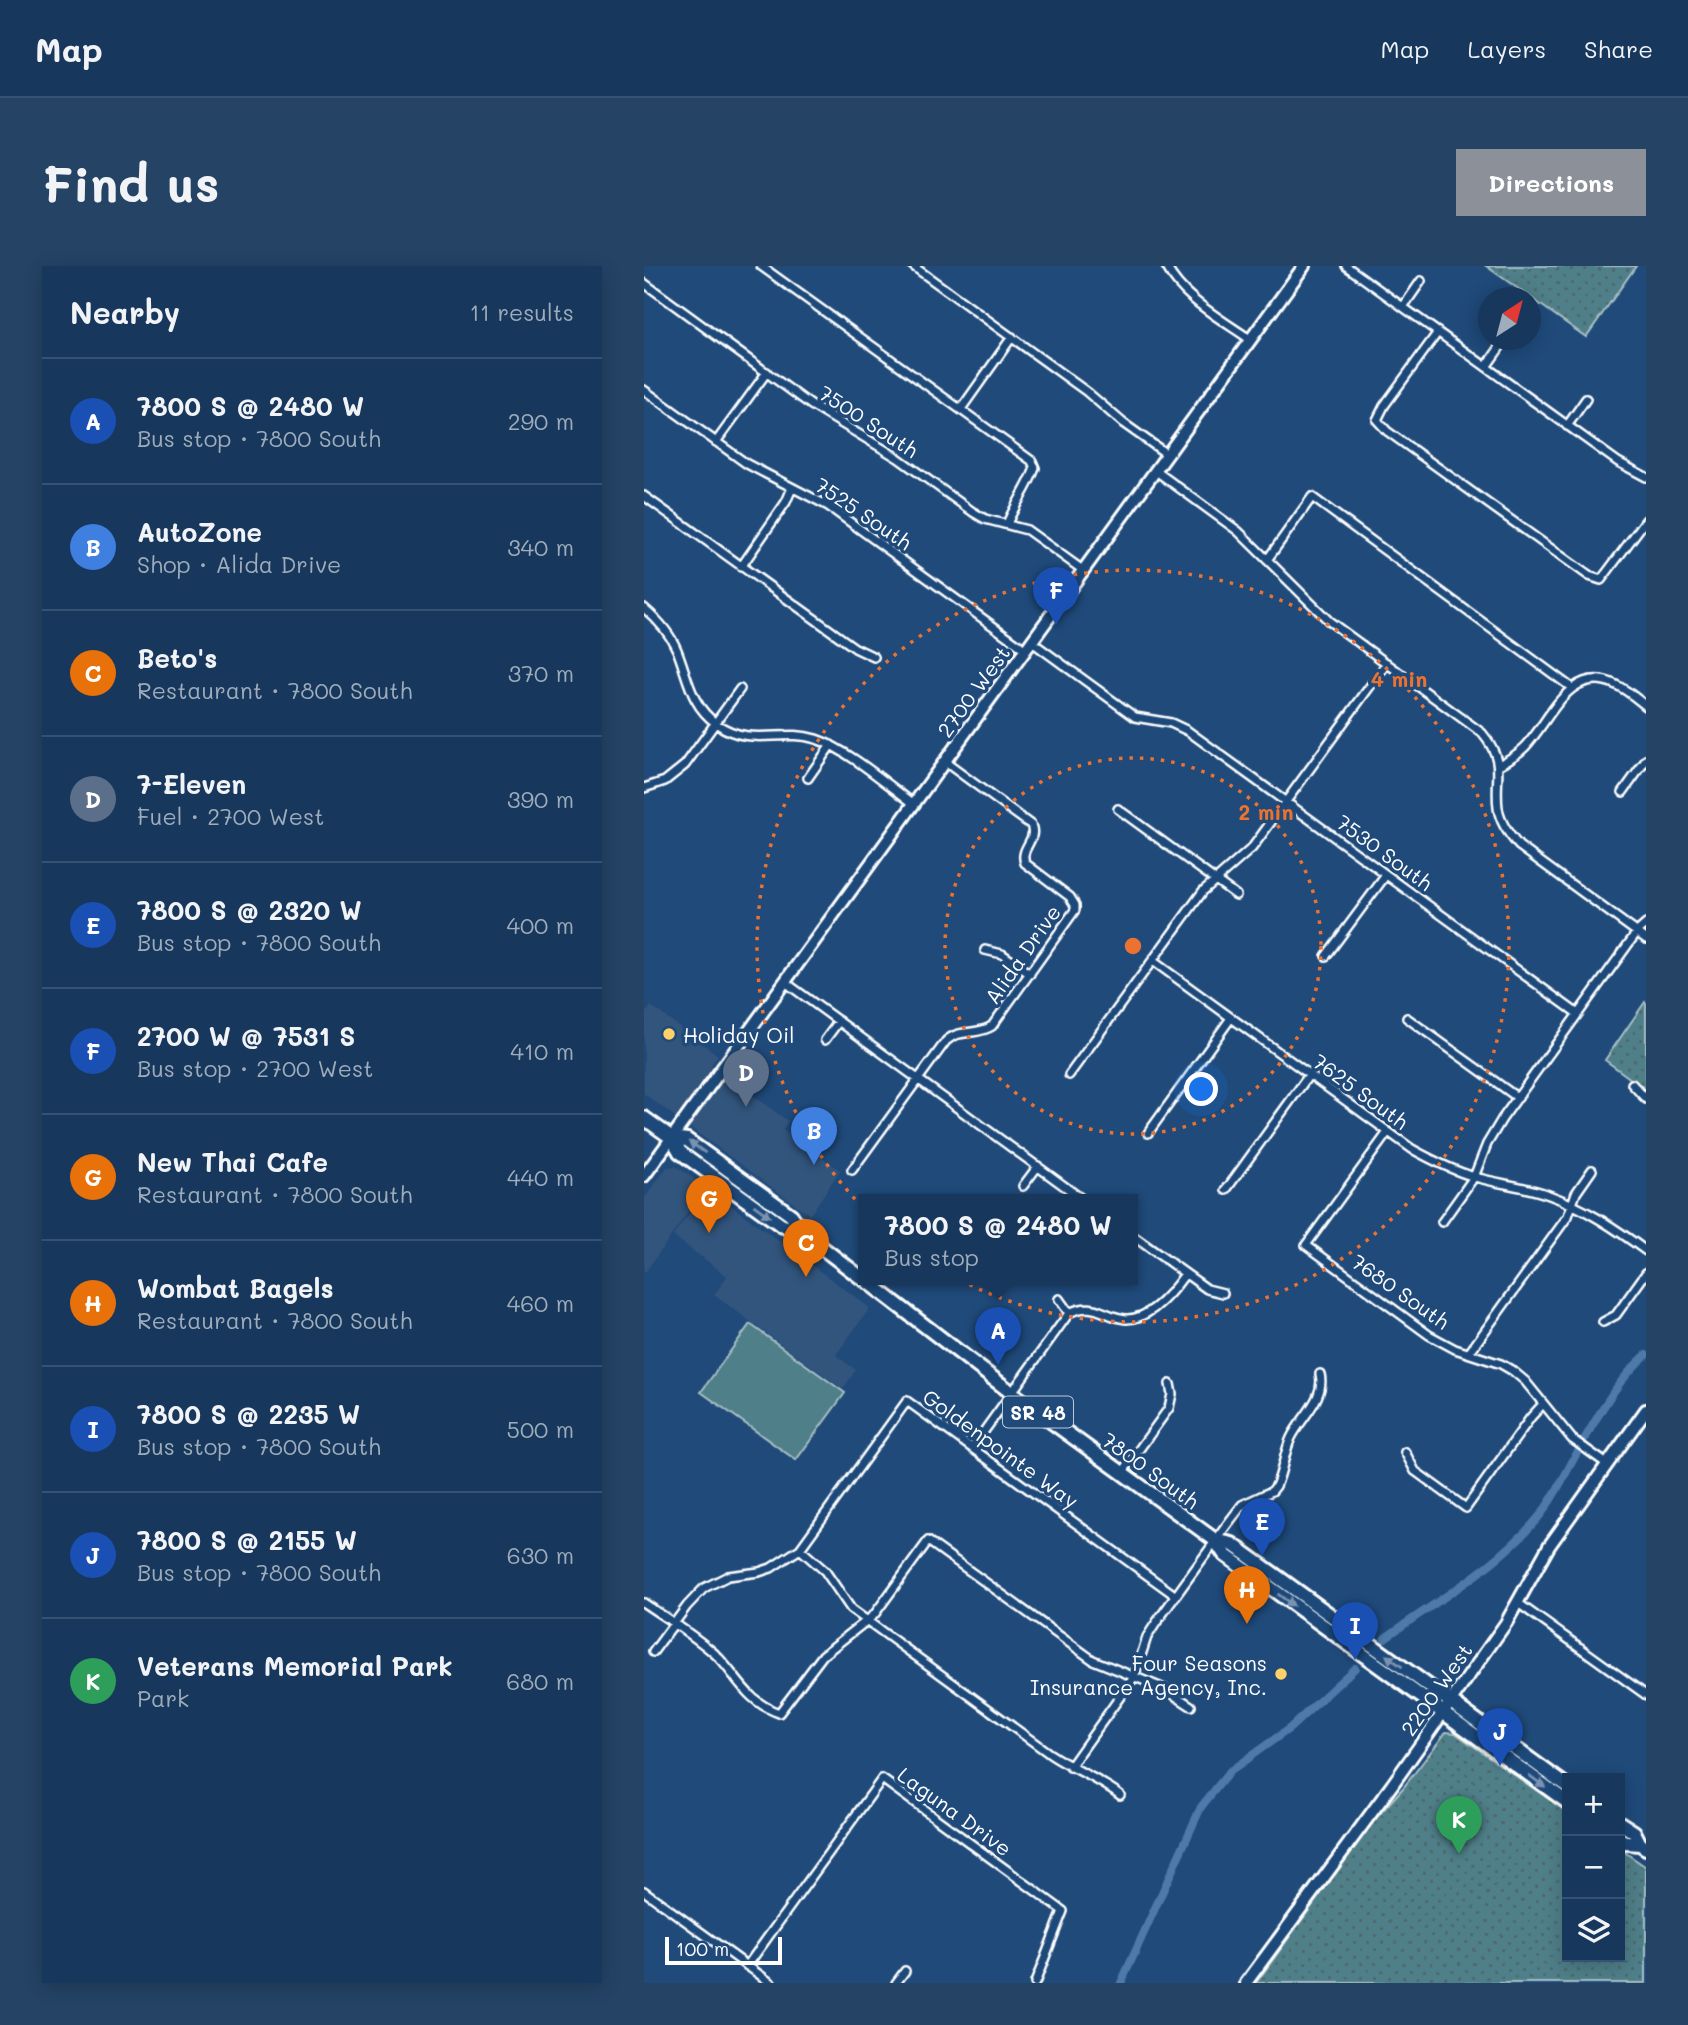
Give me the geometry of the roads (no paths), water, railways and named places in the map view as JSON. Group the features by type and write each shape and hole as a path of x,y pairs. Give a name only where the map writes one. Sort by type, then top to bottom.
{"main road":[{"name":"2700 West","path":"644,1176 1304,266"},
{"name":"7800 South","path":"644,1118 672,1138 687,1140 791,1215 804,1234 858,1275"},
{"name":"7800 South","path":"871,1285 1012,1393 1215,1541 1224,1555 1562,1783"},
{"name":"2200 West","path":"1246,1983 1392,1785 1518,1603 1544,1553 1646,1410"},
{"name":"7800 South","path":"1446,1707 1562,1798"},
{"path":"1625,1826 1634,1832 1643,1846"},
{"path":"1625,1842 1643,1846"}],"street":[{"path":"761,266 1026,455 1034,465 1032,475 1014,505 1007,524"},
{"path":"913,266 1168,455"},
{"path":"1166,266 1180,287 1190,296 1251,340"},
{"path":"1346,266 1618,462 1646,477"},
{"path":"1403,307 1421,281"},
{"name":"7500 South","path":"644,283 811,405 898,458 973,512 985,519 1027,530 1084,571"},
{"path":"1437,332 1384,406 1377,420 1387,431 1578,568 1601,580 1646,520"},
{"path":"961,409 1012,337"},
{"path":"1486,367 1498,350"},
{"path":"716,442 766,372"},
{"name":"7525 South","path":"644,390 761,474 828,506 1129,713"},
{"path":"1567,426 1586,399"},
{"path":"1156,471 1227,521 1329,621 1482,733 1499,765 1498,807 1504,828 1511,837 1646,939"},
{"path":"741,567 786,502 792,488"},
{"path":"644,496 855,648 874,657"},
{"path":"1267,560 1312,497 1572,688"},
{"path":"644,608 668,633 677,648 694,699 716,723 727,730 754,738 801,736 831,745 914,804"},
{"path":"1069,1075 1214,879 1252,848 1387,663"},
{"path":"1499,765 1525,746 1561,698 1572,688 1592,681 1612,683 1646,706"},
{"path":"644,788 676,775 740,689"},
{"name":"7530 South","path":"1129,713 1142,719 1179,726 1578,1014"},
{"path":"808,778 831,745"},
{"path":"1623,792 1646,760"},
{"name":"Alida Drive","path":"852,1170 950,1037 962,1032 982,1031 992,1026 1070,920 1075,905 1066,894 1025,863 1023,853 1033,836 1031,825 945,762"},
{"path":"1118,809 1236,895"},
{"path":"1326,957 1386,875"},
{"path":"1442,1222 1474,1177 1494,1131 1646,924"},
{"path":"985,950 1002,954 1030,974"},
{"name":"7625 South","path":"1153,961 1388,1132 1432,1160 1474,1177 1546,1194 1572,1204 1602,1220 1646,1251"},
{"path":"785,982 1075,1194"},
{"path":"1148,1133 1231,1018"},
{"path":"1408,1018 1518,1098"},
{"path":"825,1040 839,1021"},
{"path":"1226,1190 1309,1075"},
{"path":"1632,1084 1646,1099"},
{"name":"7680 South","path":"1388,1132 1306,1245 1429,1335 1443,1343 1501,1363 1513,1371 1525,1381 1572,1439 1607,1464"},
{"path":"1023,1186 1038,1166"},
{"path":"1469,1353 1567,1216 1576,1193 1592,1170"},
{"path":"1138,1240 1207,1289 1223,1293"},
{"path":"1603,1322 1616,1315 1646,1273"},
{"path":"972,1448 1069,1313 1077,1309 1094,1308 1119,1317 1139,1318 1155,1307 1185,1274"},
{"path":"1059,1299 1069,1313"},
{"path":"1070,1768 1134,1677 1147,1637 1215,1541 1242,1506 1272,1491 1276,1486 1291,1438 1319,1394 1322,1382 1320,1374"},
{"path":"1122,1473 1169,1408 1172,1394 1170,1384"},
{"name":"Goldenpointe Way","path":"653,1652 704,1588 729,1576 771,1568 800,1549 907,1401 1176,1596"},
{"path":"1405,1452 1415,1471 1466,1508 1543,1404"},
{"path":"644,1603 714,1654 750,1695 779,1713 823,1655 867,1621 928,1541 1085,1655 1175,1694 1191,1706"},
{"path":"800,1549 825,1572 851,1609 1070,1768 1106,1785 1119,1795"},
{"path":"1518,1603 1646,1695"},
{"name":"Laguna Drive","path":"747,1966 882,1779 1063,1911 1035,1983"},
{"path":"644,1891 771,1983"},
{"path":"896,1983 905,1971"}],"waterway":[{"path":"1584,1440 1619,1384 1646,1355"},
{"path":"1385,1638 1485,1568 1522,1536 1549,1503 1577,1453"},
{"path":"1121,1983 1201,1807 1230,1771 1290,1728 1355,1668"}],"place":[{"name":"2700 W @ 7531 S","path":"1056,625"},
{"name":"Holiday Oil","path":"669,1034"},
{"name":"7-Eleven","path":"746,1107"},
{"name":"AutoZone","path":"814,1165"},
{"name":"New Thai Cafe","path":"709,1233"},
{"name":"Beto's","path":"806,1277"},
{"name":"7800 S @ 2480 W","path":"998,1365"},
{"name":"7800 S @ 2320 W","path":"1262,1556"},
{"name":"Wombat Bagels","path":"1247,1624"},
{"name":"7800 S @ 2235 W","path":"1355,1660"},
{"name":"Four Seasons Insurance Agency, Inc.","path":"1281,1674"},
{"name":"7800 S @ 2155 W","path":"1500,1766"},
{"name":"Veterans Memorial Park","path":"1459,1854"}]}
